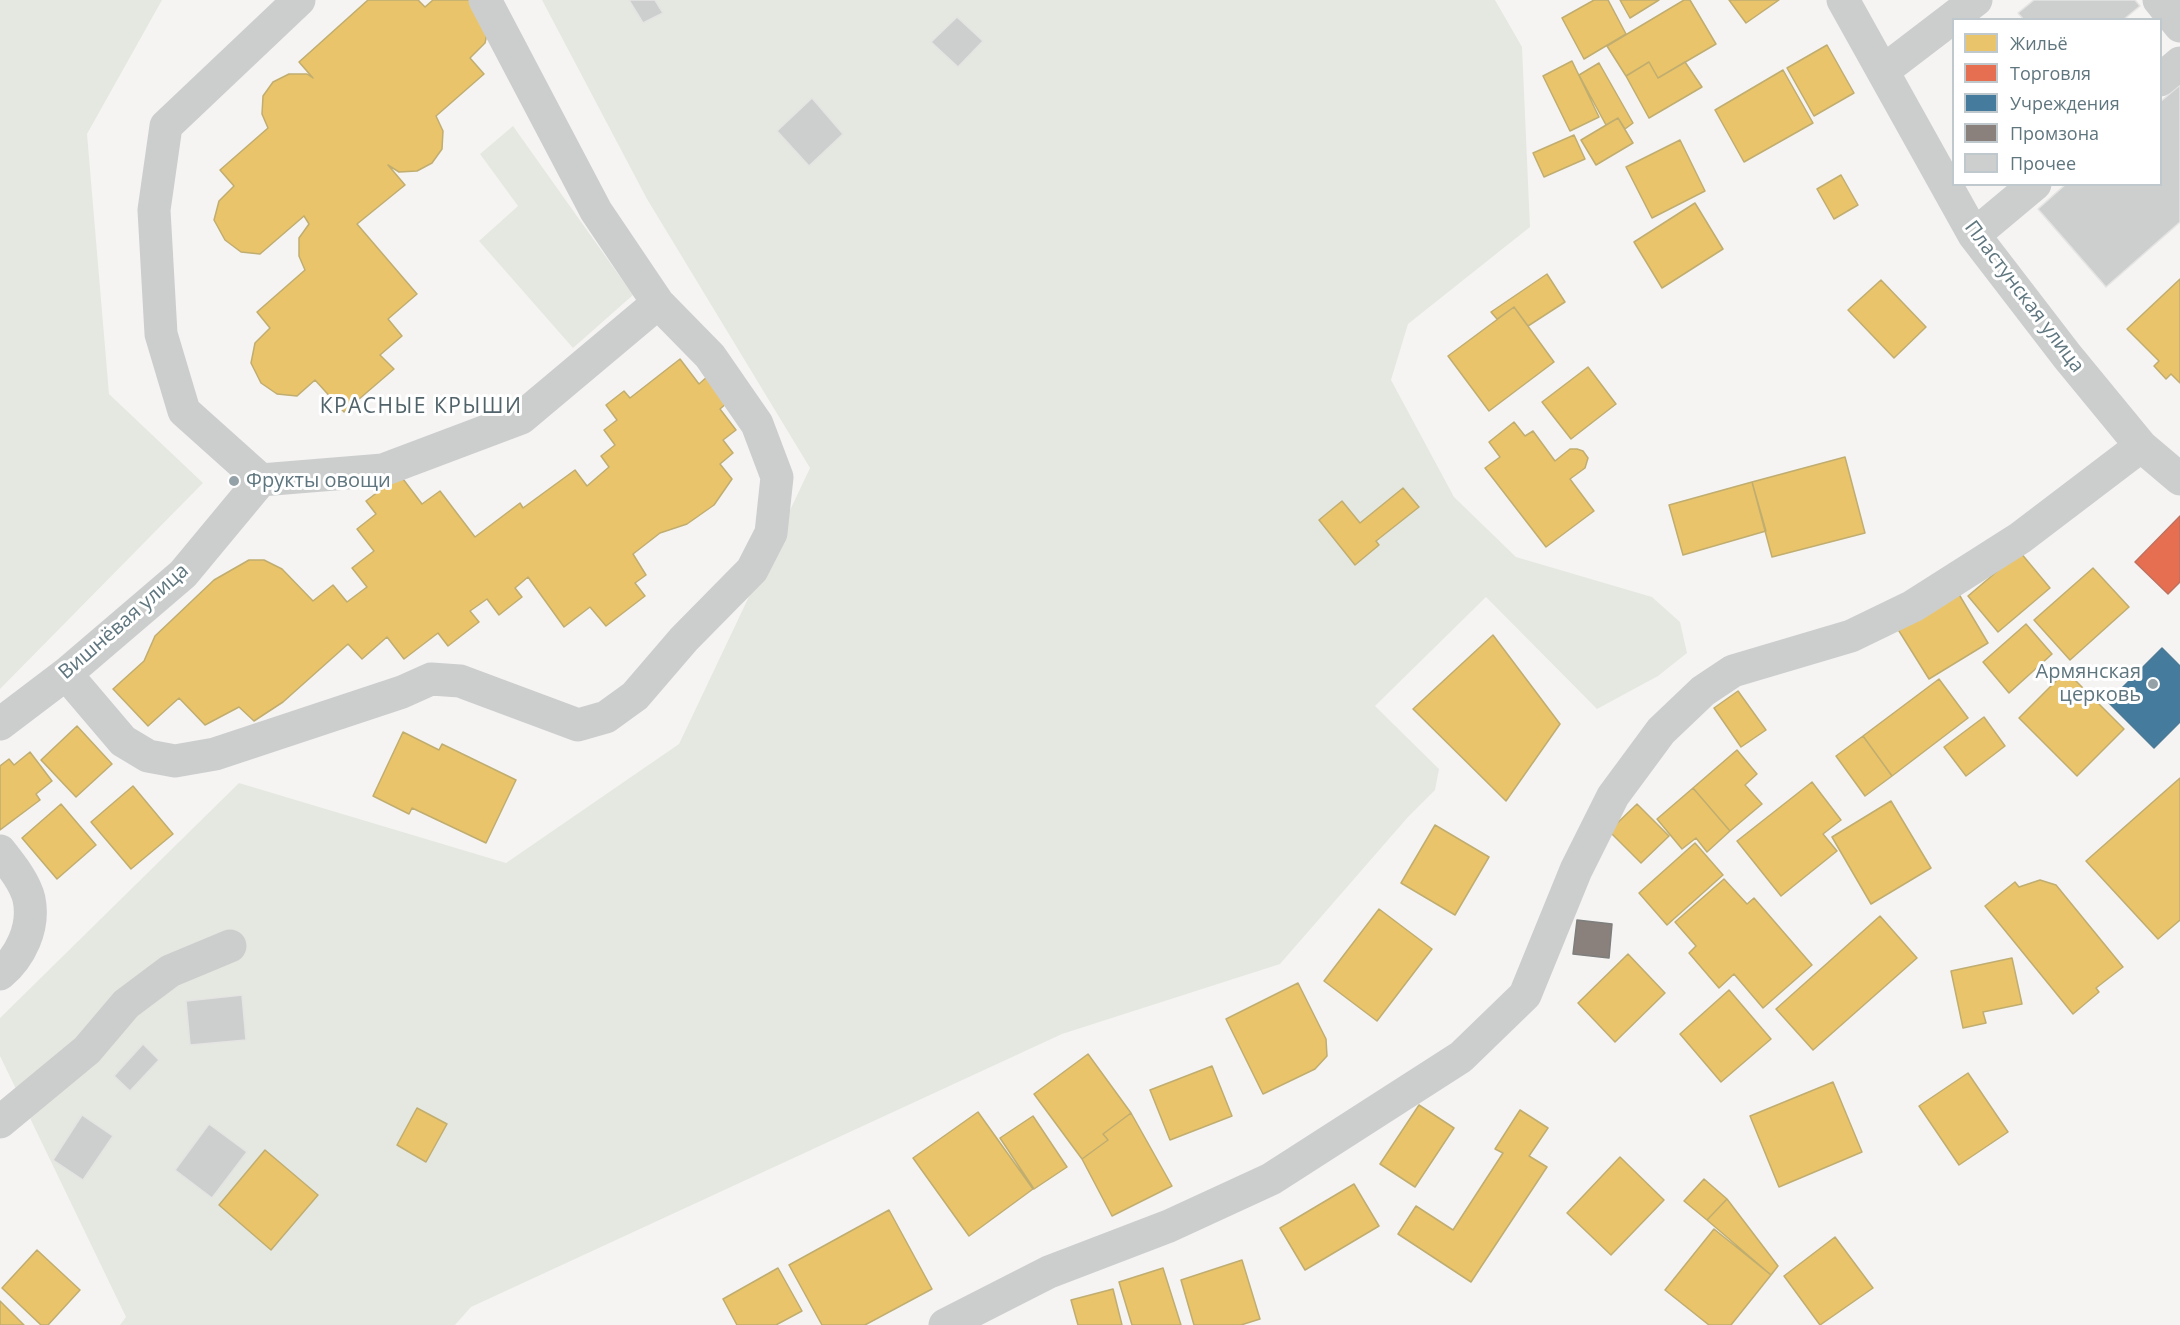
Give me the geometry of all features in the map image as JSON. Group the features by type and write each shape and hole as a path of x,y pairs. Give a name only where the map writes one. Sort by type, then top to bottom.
{"street":[{"path":"299,0 166,126 154,210 161,334 184,411 261,480 383,470 521,418 658,303"},
{"path":"66,674 123,741 148,756 175,761 215,754 402,692 430,679 460,681 578,725 606,717 635,696 684,639 752,570 771,533 777,477 757,424 710,356 658,303 596,211 485,0"},
{"name":"Пластунская улица","path":"1843,0 1974,235 2140,446 2180,479"},
{"path":"1952,18 1976,0"},
{"path":"2159,0 2180,26"},
{"path":"1883,70 1952,18"},
{"path":"2162,78 2180,63"},
{"path":"1974,235 2032,186"},
{"path":"945,1325 1049,1272 1169,1226 1271,1179 1461,1057 1525,995 1576,870 1613,796 1661,731 1703,691 1733,671 1851,636 1913,606 2020,538 2140,446"},
{"name":"Вишнёвая улица","path":"0,724 66,674 183,574 261,480"},
{"path":"0,852 14,868 29,899 29,921 25,941 14,963 0,974"},
{"path":"0,1122 87,1050 126,1004 170,971 230,946"}],"shaded area":[{"path":"0,0 162,0 87,134 109,394 203,483 0,689"},
{"path":"542,0 1495,0 1522,47 1530,227 1408,324 1391,380 1454,497 1516,557 1652,597 1680,622 1687,653 1658,676 1597,709 1486,597 1375,706 1439,769 1435,790 1408,817 1280,964 1062,1034 471,1307 455,1325 120,1325 126,1317 0,1056 0,1018 239,783 506,863 679,744 810,468 647,199"},
{"path":"513,126 633,295 573,348 479,241 518,206 480,154"}],"building: Жильё":[{"path":"368,0 418,0 425,7 433,0 473,0 489,24 485,43 470,58 484,74 436,116 443,131 442,149 432,163 417,171 399,172 388,165 405,185 357,224 417,294 388,319 402,336 380,355 394,369 344,412 315,380 297,396 277,394 261,383 251,363 255,343 270,328 257,312 305,270 299,256 299,238 309,224 304,216 260,254 241,252 225,240 214,220 219,201 234,186 220,170 268,128 262,114 263,96 273,82 289,74 307,74 313,78 299,62"},
{"path":"1594,0 1608,0 1626,34 1584,59 1562,18"},
{"path":"1620,0 1659,0 1630,18"},
{"path":"1684,0 1690,0 1716,44 1658,78 1649,62 1626,76 1607,46"},
{"path":"1729,0 1779,0 1746,23"},
{"path":"1827,45 1854,93 1814,116 1787,68"},
{"path":"1572,61 1599,117 1570,131 1543,76"},
{"path":"1649,62 1658,78 1685,62 1702,87 1649,118 1626,76"},
{"path":"1599,63 1633,123 1625,129 1618,118 1606,125 1579,75"},
{"path":"1783,70 1813,123 1744,162 1715,110"},
{"path":"1618,118 1633,143 1596,165 1581,140"},
{"path":"1574,135 1585,159 1544,177 1533,153"},
{"path":"1680,140 1705,191 1652,218 1626,167"},
{"path":"1841,175 1858,205 1834,219 1817,189"},
{"path":"1695,203 1723,249 1662,288 1634,242"},
{"path":"1547,274 1565,302 1528,326 1514,307 1497,319 1491,312"},
{"path":"2180,279 2180,383 2171,374 2166,379 2154,366 2159,361 2127,329"},
{"path":"1881,280 1926,327 1894,358 1848,310"},
{"path":"1514,307 1554,362 1489,411 1448,356"},
{"path":"680,359 699,384 708,376 728,402 720,409 736,430 723,440 733,453 720,464 732,479 714,505 687,524 660,533 633,554 646,575 635,583 645,596 606,626 590,607 564,627 528,577 515,588 522,597 499,615 487,599 470,611 479,622 448,646 438,633 404,659 387,637 362,659 348,644 283,702 254,721 239,707 205,725 179,698 148,726 113,689 144,661 155,636 214,580 249,560 264,560 282,569 313,601 333,585 347,602 367,587 352,568 374,551 357,529 376,514 366,501 400,475 422,504 440,491 475,537 520,503 523,508 575,470 587,486 609,467 601,456 615,445 604,430 617,420 606,405 624,391 630,398"},
{"path":"1588,367 1616,404 1571,439 1542,402"},
{"path":"1514,422 1525,436 1533,431 1555,461 1570,449 1583,451 1588,458 1585,468 1570,479 1594,511 1546,547 1485,468 1500,457 1489,442"},
{"path":"1845,457 1865,533 1772,557 1752,482"},
{"path":"1752,482 1766,531 1683,555 1669,505"},
{"path":"1403,488 1419,507 1376,541 1379,545 1355,565 1319,520 1342,501 1360,523"},
{"path":"2020,552 2050,588 1998,632 1968,596"},
{"path":"2093,568 2129,607 2070,660 2034,620"},
{"path":"1954,586 1988,643 1929,679 1894,623"},
{"path":"2026,624 2052,654 2009,693 1983,662"},
{"path":"1493,635 1560,724 1506,801 1413,709"},
{"path":"2066,671 2124,729 2077,776 2019,718"},
{"path":"1939,679 1968,718 1892,776 1863,736"},
{"path":"1738,691 1766,730 1741,747 1714,708"},
{"path":"1984,717 2005,746 1966,776 1944,747"},
{"path":"77,726 112,764 76,797 41,760"},
{"path":"403,732 439,750 442,744 516,780 486,843 412,808 409,814 373,796"},
{"path":"1863,736 1892,776 1865,796 1836,756"},
{"path":"1737,750 1757,774 1745,785 1762,804 1730,831 1693,788"},
{"path":"30,752 52,781 36,794 40,800 0,830 0,766 9,759 14,765"},
{"path":"2180,778 2180,920 2158,939 2086,861"},
{"path":"1812,782 1841,820 1823,834 1837,851 1781,896 1737,841"},
{"path":"133,786 173,834 131,869 91,822"},
{"path":"1693,788 1730,831 1707,852 1696,838 1682,849 1657,819"},
{"path":"1891,801 1931,868 1871,904 1832,837"},
{"path":"61,804 96,845 57,879 22,838"},
{"path":"1637,804 1669,836 1641,863 1609,831"},
{"path":"1435,825 1489,857 1455,915 1401,883"},
{"path":"1695,843 1723,875 1667,925 1639,893"},
{"path":"1724,879 1747,904 1754,898 1812,965 1763,1008 1734,974 1719,988 1689,953 1696,946 1675,922"},
{"path":"2040,880 2056,885 2123,967 2096,988 2099,992 2073,1014 1985,906 2015,882 2019,887"},
{"path":"1379,909 1432,949 1377,1021 1324,981"},
{"path":"1880,916 1917,958 1813,1050 1776,1009"},
{"path":"1628,954 1665,993 1615,1042 1578,1003"},
{"path":"2012,958 2022,1004 1983,1012 1986,1023 1963,1028 1951,971"},
{"path":"1298,983 1326,1039 1327,1056 1315,1069 1263,1094 1226,1019"},
{"path":"1729,990 1771,1039 1721,1082 1680,1034"},
{"path":"1088,1054 1131,1113 1103,1134 1108,1140 1082,1159 1034,1094"},
{"path":"1212,1066 1232,1116 1170,1140 1150,1090"},
{"path":"1968,1073 2008,1132 1959,1165 1919,1106"},
{"path":"1833,1082 1862,1152 1779,1187 1750,1116"},
{"path":"1419,1105 1454,1128 1415,1187 1380,1164"},
{"path":"417,1108 447,1124 426,1162 397,1145"},
{"path":"1520,1110 1548,1128 1529,1156 1547,1167 1471,1282 1398,1234 1416,1206 1453,1230 1503,1153 1495,1149"},
{"path":"978,1112 1033,1189 969,1236 913,1158"},
{"path":"1131,1113 1172,1186 1112,1216 1082,1159 1108,1140 1103,1134"},
{"path":"1033,1116 1067,1167 1034,1189 1000,1138"},
{"path":"265,1150 318,1195 271,1250 219,1205"},
{"path":"1620,1157 1664,1200 1611,1255 1567,1213"},
{"path":"1704,1179 1727,1199 1707,1220 1684,1201"},
{"path":"1354,1184 1379,1226 1305,1270 1280,1228"},
{"path":"1727,1199 1778,1266 1771,1275 1707,1220"},
{"path":"889,1210 932,1289 865,1325 822,1325 789,1265"},
{"path":"1714,1229 1771,1275 1731,1325 1709,1325 1665,1290"},
{"path":"1835,1237 1873,1288 1820,1325 1784,1276"},
{"path":"37,1250 80,1290 48,1325 41,1325 2,1288"},
{"path":"1242,1260 1260,1319 1241,1325 1194,1325 1181,1280"},
{"path":"778,1268 802,1311 776,1325 737,1325 723,1299"},
{"path":"1163,1268 1181,1325 1132,1325 1119,1282"},
{"path":"1113,1289 1122,1325 1078,1325 1071,1300"},
{"path":"0,1301 24,1325 0,1325"}],"building: Торговля":[{"path":"2180,516 2180,582 2168,594 2135,562"}],"building: Учреждения":[{"name":"Армянская церковь","path":"2162,648 2180,666 2180,722 2154,748 2108,702"}],"building: Промзона":[{"path":"1577,920 1612,924 1609,958 1573,954"}],"building: Прочее":[{"path":"629,0 655,0 663,13 643,23"},
{"path":"2034,0 2135,0 2140,6 2125,18 2022,18 2018,13"},
{"path":"957,17 983,41 958,67 931,42"},
{"path":"2180,85 2180,222 2106,287 2038,209 2064,186 2162,186 2162,100"},
{"path":"812,98 843,134 809,166 777,131"},
{"path":"242,995 246,1040 190,1045 186,1001"},
{"path":"143,1044 159,1060 130,1091 114,1076"},
{"path":"82,1115 113,1136 83,1180 53,1160"},
{"path":"209,1124 247,1152 212,1198 175,1170"}],"place":[{"name":"Фрукты овощи","path":"234,481"},
{"name":"Армянская церковь","path":"2153,684"}],"district":[{"name":"КРАСНЫЕ КРЫШИ","path":"421,407"}]}
